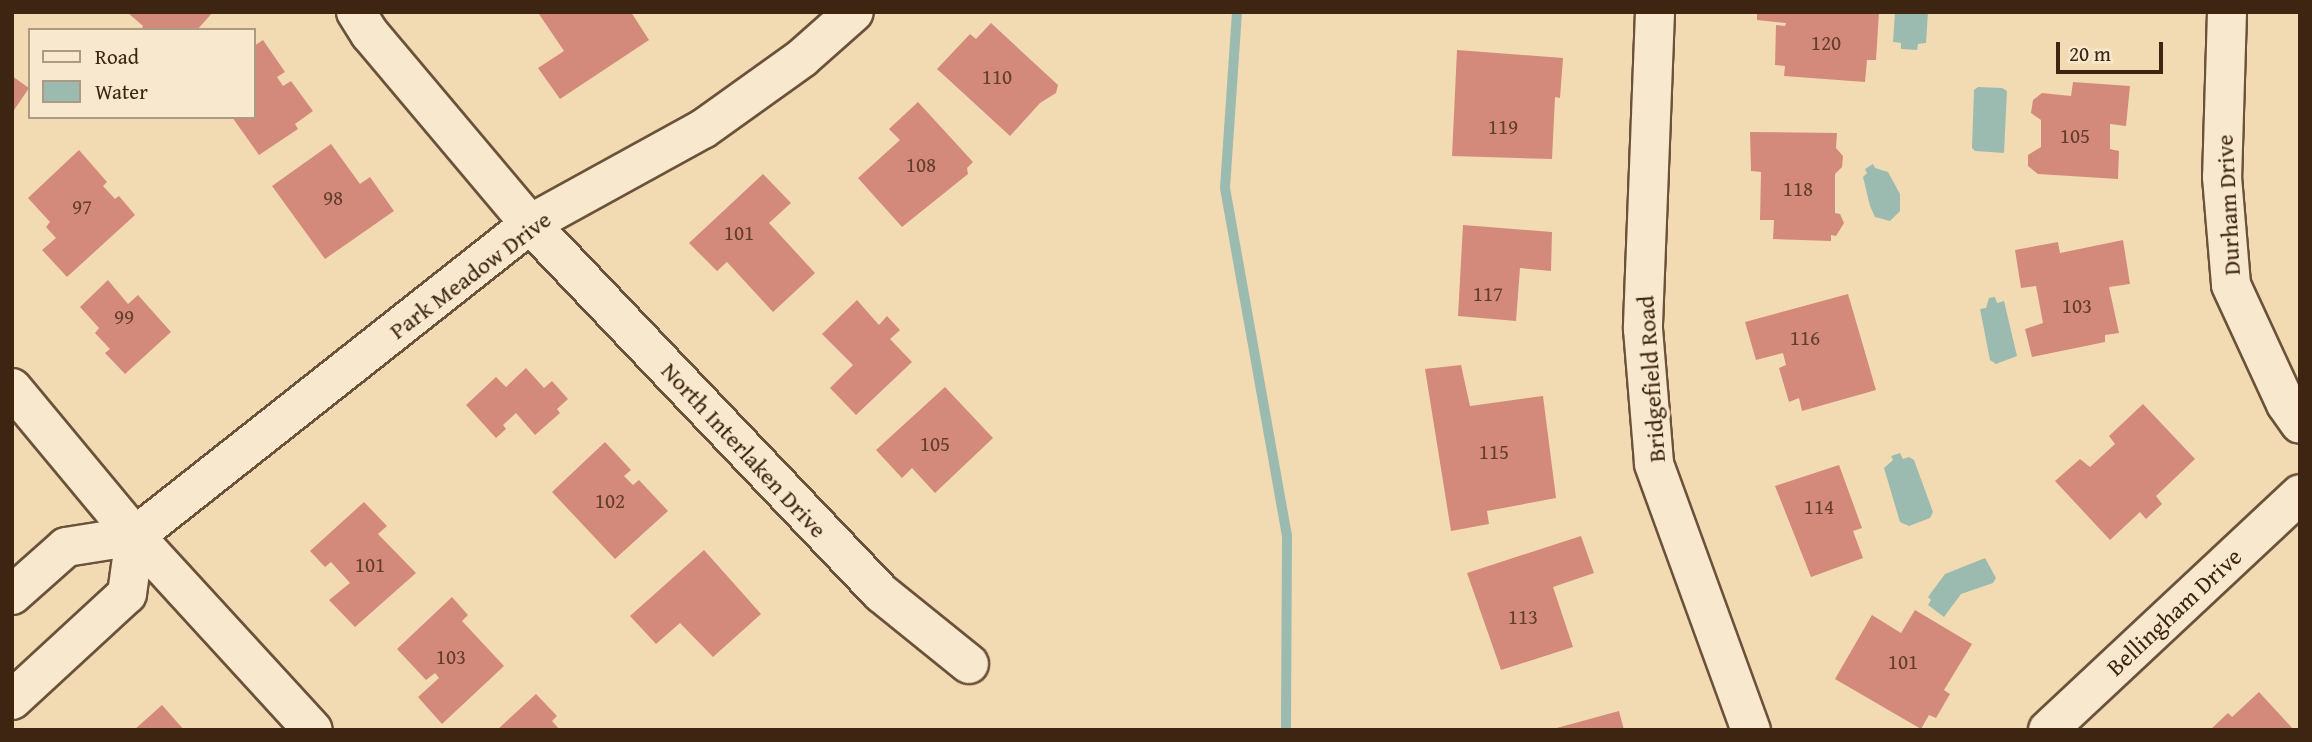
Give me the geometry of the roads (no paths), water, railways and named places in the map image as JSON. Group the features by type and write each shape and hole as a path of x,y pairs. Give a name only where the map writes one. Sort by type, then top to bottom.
{"street":[{"name":"North Interlaken Drive","path":"356,12 370,34 530,225 881,593 969,664"},
{"name":"Park Meadow Drive","path":"12,595 66,547 135,536 530,225 703,129 803,58 854,12"},
{"name":"Bridgefield Road","path":"1655,12 1643,329 1654,464 1751,730"},
{"name":"Durham Drive","path":"2227,12 2222,177 2231,285 2286,404 2300,424"},
{"path":"12,388 135,536 313,730"},
{"name":"Bellingham Drive","path":"2048,730 2300,494"},
{"path":"12,700 127,594 135,536"}],"water":[{"path":"1895,12 1928,12 1926,43 1918,44 1917,50 1901,49 1901,43 1893,42"},
{"path":"1978,87 2002,88 2007,91 2004,153 1975,151 1972,148 1974,90"},
{"path":"1873,164 1875,168 1888,172 1900,194 1900,211 1890,221 1875,217 1870,206 1863,177 1867,173 1865,169"},
{"path":"1995,297 1997,303 2004,301 2017,356 1996,364 1990,360 1980,309 1986,308 1989,298"},
{"path":"1900,453 1903,459 1909,457 1914,460 1933,512 1930,518 1909,526 1900,522 1884,468 1893,460 1891,456"},
{"path":"1985,558 1996,578 1993,583 1961,594 1944,617 1928,605 1931,600 1928,597 1945,574"}],"waterway":[{"path":"1237,12 1225,188 1287,535 1286,730"}]}
